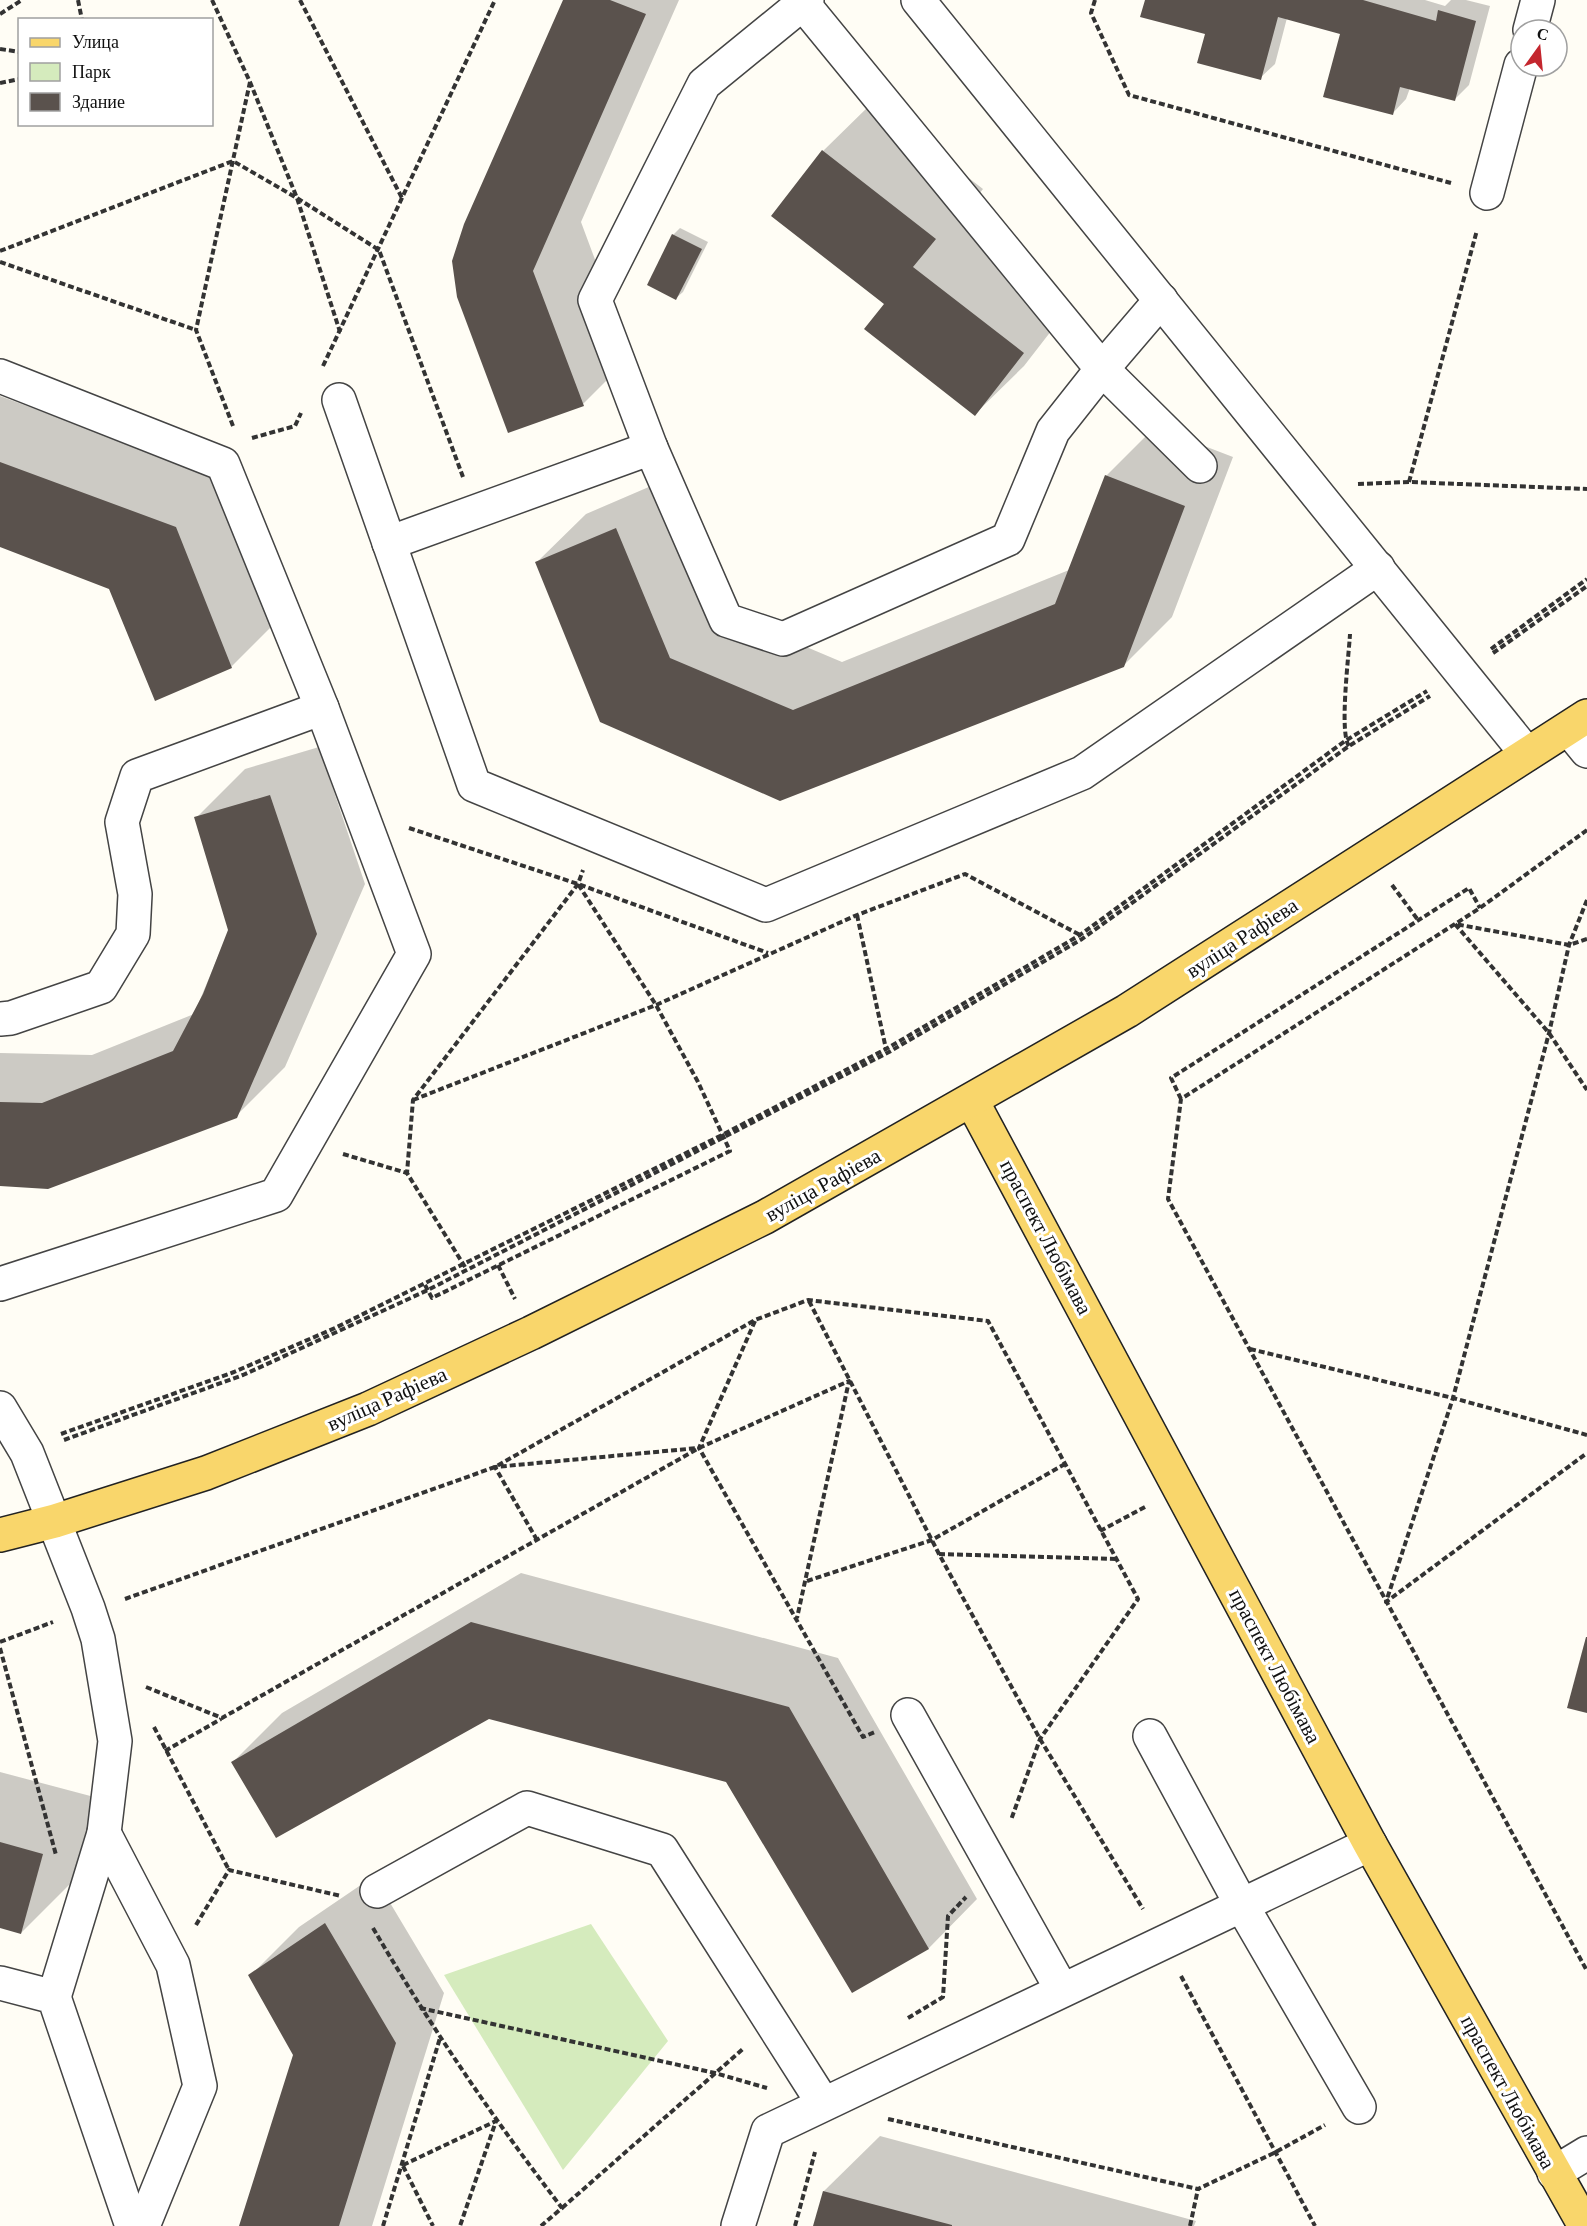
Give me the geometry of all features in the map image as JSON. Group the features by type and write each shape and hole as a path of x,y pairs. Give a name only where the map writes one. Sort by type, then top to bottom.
{"main road":[{"name":"вуліца Рафіева","path":"0,1535 56,1521 206,1473 368,1409 531,1333 765,1217 1128,1011 1527,754 1581,732"},
{"name":"праспект Любімава","path":"972,1101 1370,1844 1585,2226"}],"lane":[{"path":"918,0 1312,487 1366,577 1463,672 1527,754"},
{"path":"1533,18 1538,0"},
{"path":"1161,300 1102,369 1053,431 1008,539 783,639 726,621 651,448 595,300 704,84 804,1 1102,369 1200,466"},
{"path":"1487,193 1518,78"},
{"path":"0,376 223,464 322,708 414,954 276,1195 0,1284"},
{"path":"339,400 474,786 765,905 1082,773 1366,577"},
{"path":"389,543 651,448"},
{"path":"0,1019 11,1018 101,987 133,934 135,894 122,822 137,777 322,708"},
{"path":"0,1408 26,1450 56,1521 88,1608 98,1639 115,1741 104,1833 54,1997 132,2226"},
{"path":"908,1715 1062,1990"},
{"path":"1150,1736 1241,1904 1359,2107"},
{"path":"373,1905 527,1808 662,1850 823,2103"},
{"path":"104,1833 173,1965 200,2086 143,2226"},
{"path":"738,2226 768,2131 1370,1844"},
{"path":"0,1983 54,1997"},
{"path":"1554,2173 1587,2153"}],"path":[{"path":"0,14 22,0"},
{"path":"78,0 82,18"},
{"path":"212,0 250,82 297,198 340,332"},
{"path":"300,0 402,198"},
{"path":"320,374 495,0"},
{"path":"1095,0 1091,13 1129,95 1487,193 1409,482"},
{"path":"0,49 18,52"},
{"path":"0,83 18,79"},
{"path":"235,432 196,330 250,82"},
{"path":"233,162 297,198 379,250 476,512"},
{"path":"0,251 233,162"},
{"path":"0,262 196,330"},
{"path":"250,439 295,426 305,405"},
{"path":"1312,487 1409,482 1587,489"},
{"path":"1349,746 1345,741 1366,577"},
{"path":"723,1137 886,1049 1080,934 1345,741 1463,672 1587,579"},
{"path":"26,1450 243,1375 428,1290 465,1268 889,1052 1082,939 1349,746 1463,672 1587,586"},
{"path":"361,812 578,884 768,953"},
{"path":"1181,1100 1480,908 1587,830"},
{"path":"465,1268 407,1173 413,1100 578,884 595,836"},
{"path":"413,1100 656,1005 857,915 965,874 1080,934"},
{"path":"425,1285 432,1298 730,1151 698,1082 656,1005 578,884"},
{"path":"1480,908 1469,888 1171,1078 1181,1100 1168,1199 1587,1971"},
{"path":"1386,1602 1453,1398 1549,1033 1569,945 1587,900"},
{"path":"857,915 886,1049"},
{"path":"1455,924 1569,945 1587,939"},
{"path":"1455,924 1549,1033 1587,1090"},
{"path":"26,1450 234,1372 465,1268"},
{"path":"808,1300 939,1554 1040,1740 1163,1942 1315,2226"},
{"path":"0,1642 88,1608 124,1599 495,1467 755,1320 808,1300 988,1321 1138,1599 1040,1740 994,1869 948,1916 943,1997 904,2021"},
{"path":"699,1448 755,1320"},
{"path":"1249,1349 1453,1398 1587,1435"},
{"path":"165,1751 699,1448 849,1381"},
{"path":"797,1618 849,1381"},
{"path":"495,1467 699,1448"},
{"path":"699,1448 863,1737 908,1715"},
{"path":"1386,1602 1587,1453"},
{"path":"806,1581 932,1540 1065,1464"},
{"path":"495,1467 537,1540"},
{"path":"1100,1531 1179,1488"},
{"path":"939,1554 1116,1559"},
{"path":"0,1648 57,1862"},
{"path":"142,1685 222,1718"},
{"path":"151,1721 229,1870 345,1897"},
{"path":"173,1965 229,1870"},
{"path":"373,1905 420,2008 496,2121 562,2208"},
{"path":"541,2226 772,2023"},
{"path":"383,2226 440,2037"},
{"path":"403,2165 496,2121"},
{"path":"460,2226 496,2121"},
{"path":"403,2165 433,2226"},
{"path":"1190,2226 1198,2189"}],"green space":[{"path":"591,1924 668,2041 563,2170 444,1975"}],"building":[{"path":"563,0 610,0 646,14 533,271 584,406 508,433 457,297 452,261 464,224"},
{"path":"1145,0 1363,0 1436,21 1438,10 1476,21 1455,101 1400,87 1393,115 1323,97 1340,34 1278,17 1261,80 1197,63 1205,34 1140,17"},
{"path":"822,150 936,239 913,267 1024,353 975,416 864,329 884,304 771,216"},
{"path":"672,234 702,249 676,300 647,285"},
{"path":"0,462 176,527 232,668 155,701 109,589 0,547"},
{"path":"1105,475 1185,506 1124,667 780,801 600,722 535,562 616,528 670,658 793,710 1055,604"},
{"path":"270,795 317,934 237,1118 48,1189 0,1186 0,1102 42,1103 173,1051 203,994 228,930 194,817"},
{"path":"471,1622 789,1707 929,1949 852,1993 726,1782 489,1719 276,1838 231,1762"},
{"path":"1587,1637 1587,1713 1567,1708"},
{"path":"0,1842 43,1854 21,1934 0,1928"},
{"path":"325,1923 396,2043 339,2226 239,2226 293,2055 248,1975"},
{"path":"823,2191 952,2225 952,2226 813,2226"}]}
